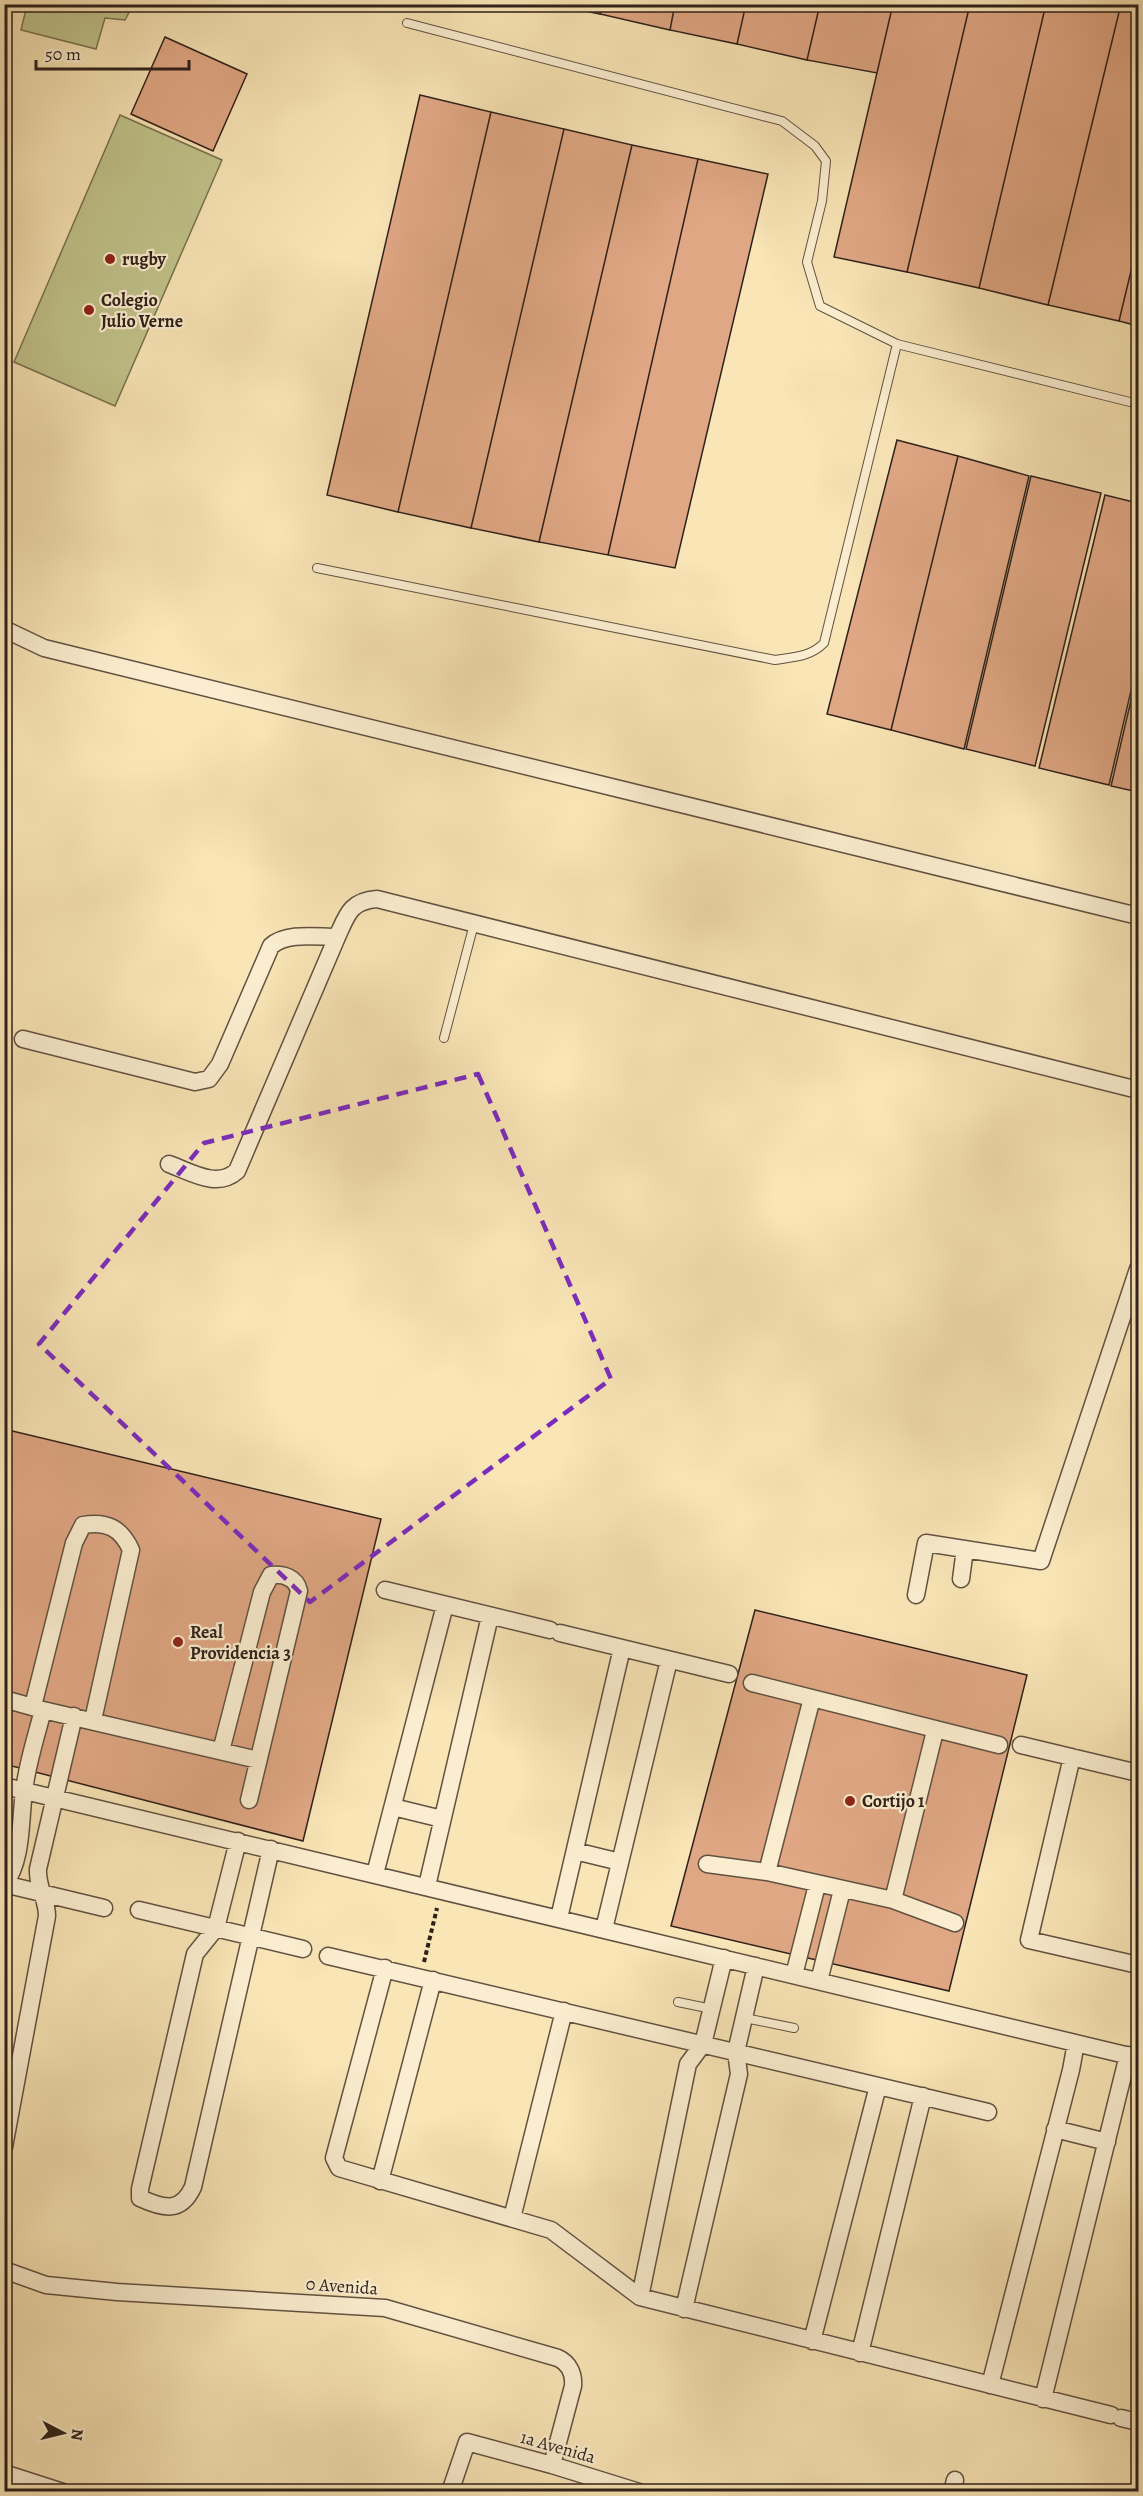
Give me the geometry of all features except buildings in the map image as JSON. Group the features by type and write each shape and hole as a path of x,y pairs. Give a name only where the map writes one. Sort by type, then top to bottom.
{"street":[{"path":"4,629 44,648 1138,916"},
{"path":"169,1164 216,1181 229,1179 237,1171 350,908 364,900 377,899 1138,1090"},
{"path":"23,1039 195,1082 209,1079 220,1064 270,946 278,940 289,938 337,937"},
{"path":"916,1596 926,1543 1041,1561 1138,1269"},
{"path":"93,1720 130,1550 124,1534 111,1527 95,1523 83,1525 74,1543 38,1708 24,1790 20,1839 5,1885 104,1908"},
{"path":"961,1579 965,1549"},
{"path":"221,1751 262,1592 271,1575 279,1574 290,1578 297,1584 299,1591 249,1800"},
{"path":"385,1590 729,1674"},
{"path":"375,1874 446,1605"},
{"path":"434,1888 442,1819 490,1616"},
{"path":"559,1918 622,1648"},
{"path":"604,1929 669,1660"},
{"path":"752,1683 934,1731 999,1745"},
{"path":"767,1872 812,1698"},
{"path":"4,1699 258,1760"},
{"path":"4,2147 47,1916 47,1905 37,1883 38,1869 74,1716"},
{"path":"893,1900 934,1731"},
{"path":"1021,1745 1138,1773"},
{"path":"1072,1757 1029,1940 1138,1965"},
{"path":"4,1786 55,1796 1133,2056 1107,2142 1043,2398"},
{"path":"393,1807 442,1819"},
{"path":"238,1841 216,1928 195,1954 140,2188 140,2198 150,2202 171,2207 180,2205 188,2198 194,2187 271,1849"},
{"path":"575,1851 620,1862"},
{"path":"707,1864 767,1872 817,1885 893,1900 956,1923"},
{"path":"794,1975 817,1885"},
{"path":"819,1981 842,1890"},
{"path":"139,1910 303,1949"},
{"path":"328,1956 988,2112"},
{"path":"640,2297 688,2064 703,2044 724,1958"},
{"path":"684,2309 739,2074 735,2052 756,1966"},
{"path":"385,1968 334,2158 339,2168 551,2230 640,2297 1138,2422"},
{"path":"380,2181 427,1978"},
{"path":"512,2218 564,2011"},
{"path":"990,2385 1076,2043"},
{"path":"812,2341 878,2086"},
{"path":"860,2353 923,2096"},
{"path":"1054,2129 1107,2142"},
{"name":"0 Avenida","path":"4,2270 46,2285 117,2292 384,2308 558,2358 568,2367 573,2376 573,2386 552,2465"},
{"name":"1a Avenida","path":"450,2492 467,2442 639,2492"},
{"path":"4,2473 63,2492"}],"lane":[{"path":"407,23 782,121 815,146 826,161 822,201 807,262 820,306 897,344 1138,404"},
{"path":"317,568 775,660 815,652 824,643 897,344"},
{"path":"444,1038 474,924"},
{"path":"678,2002 713,2009"},
{"path":"744,2018 794,2028"}],"path":[{"path":"427,1978 434,1888"}],"highlighted area":[{"path":"478,1074 611,1379 310,1602 39,1344 204,1143"}],"green space":[{"path":"27,4 133,5 125,20 105,18 96,49 21,30"},
{"path":"120,115 222,160 115,406 14,362"}],"place":[{"name":"rugby","path":"110,259"},
{"name":"Colegio Julio Verne","path":"89,310"},
{"name":"Real Providencia 3","path":"178,1642"},
{"name":"Cortijo 1","path":"850,1801"}]}
